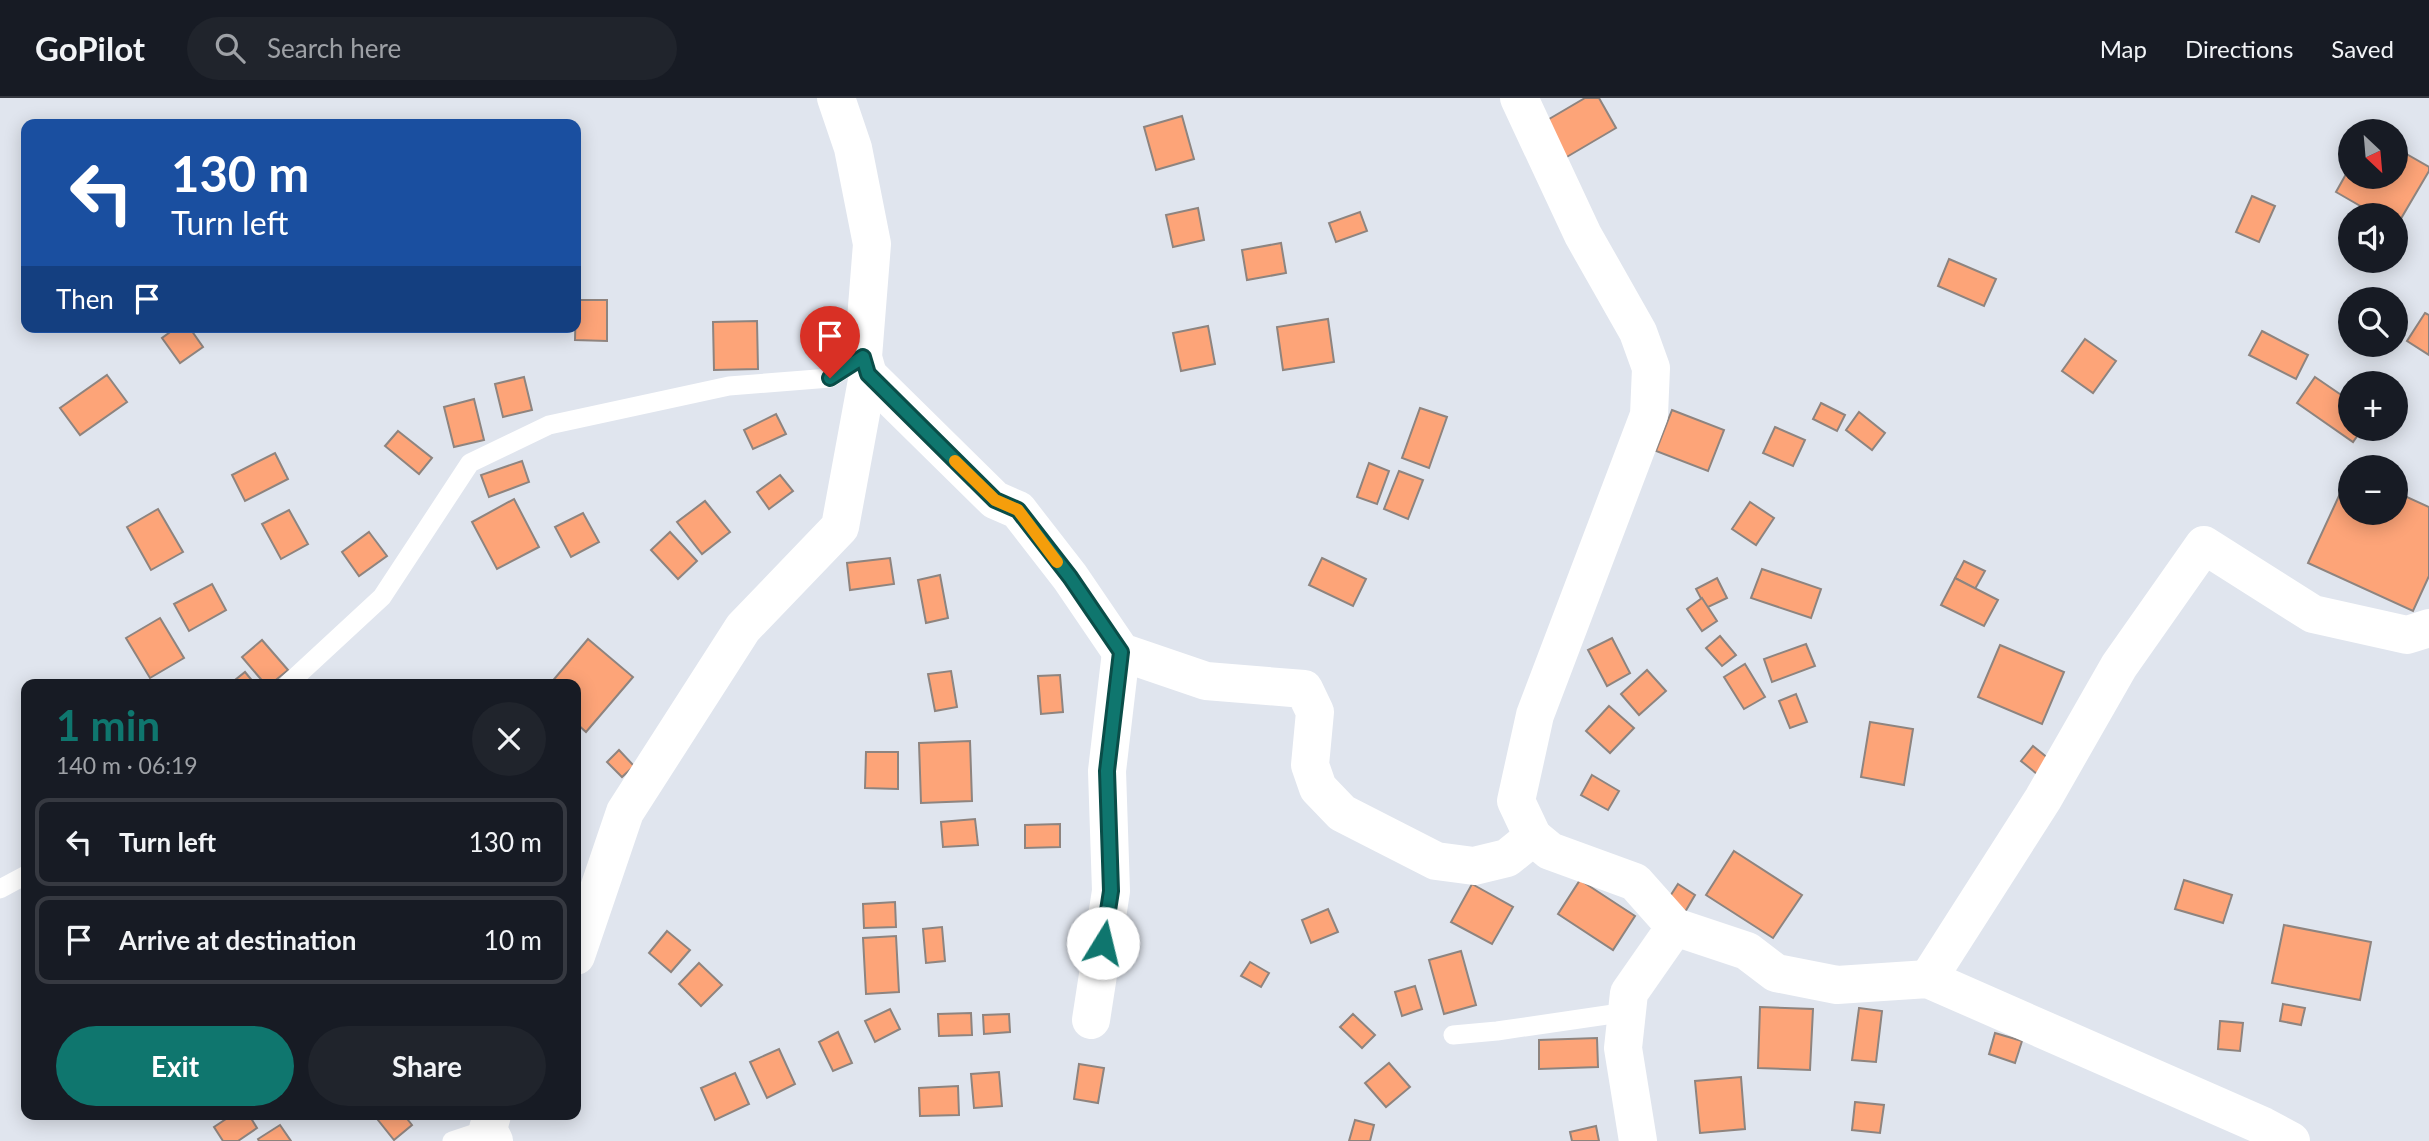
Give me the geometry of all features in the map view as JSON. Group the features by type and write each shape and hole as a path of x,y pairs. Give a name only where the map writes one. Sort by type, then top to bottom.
{"street":[{"path":"581,941 625,812 743,628 840,527 866,366 873,244 853,148 836,98"},
{"path":"1519,98 1583,235 1638,332 1651,368 1649,415 1535,715 1516,802 1534,837 1550,850 1635,882 1675,926 1747,951 1776,973 1837,985 1928,979 2246,1130 2291,1141"},
{"path":"866,366 995,500 1018,510 1070,577 1121,652 1206,681 1304,690 1315,712 1310,765 1318,788 1342,813 1436,861 1474,866 1507,858 1534,837"},
{"path":"1928,979 2043,799 2119,666 2204,545 2313,614 2407,635 2429,628"},
{"path":"1091,1020 1111,891 1107,771 1121,652"},
{"path":"1638,1141 1623,1048 1629,993 1675,926"}],"lane":[{"path":"293,679 382,597 470,463 549,425 729,386 830,378 866,366"},
{"path":"0,889 21,878"},
{"path":"1452,1035 1627,1012"},
{"path":"452,1141 492,1128"}],"building":[{"path":"1585,98 1599,98 1616,128 1565,158 1544,122"},
{"path":"1182,116 1194,159 1156,170 1144,127"},
{"path":"2408,155 2429,167 2408,207 2408,203 2355,203 2336,192 2338,188 2408,189"},
{"path":"2252,196 2275,206 2259,242 2236,232"},
{"path":"1198,208 1204,240 1173,247 1166,215"},
{"path":"1360,212 1367,231 1336,242 1329,223"},
{"path":"1281,243 1286,273 1247,280 1242,250"},
{"path":"1949,259 1996,279 1984,306 1938,286"},
{"path":"581,300 607,300 607,341 575,340 575,333 581,333"},
{"path":"2425,313 2429,315 2429,355 2408,339"},
{"path":"1328,319 1334,362 1283,370 1277,327"},
{"path":"757,321 758,369 714,370 713,322"},
{"path":"1208,326 1215,364 1181,371 1173,333"},
{"path":"843,327 844,355 821,356 819,329"},
{"path":"2262,331 2308,355 2296,379 2249,355"},
{"path":"169,333 193,333 203,347 180,363 162,338"},
{"path":"2085,339 2116,361 2093,393 2062,371"},
{"path":"107,375 127,402 80,435 60,408"},
{"path":"524,377 532,410 503,417 495,384"},
{"path":"2315,377 2338,393 2338,432 2297,403"},
{"path":"474,399 484,440 454,447 444,407"},
{"path":"1821,403 1845,415 1837,431 1813,419"},
{"path":"1420,408 1447,417 1429,468 1402,458"},
{"path":"1672,410 1724,430 1708,471 1656,451"},
{"path":"1859,412 1885,433 1872,450 1846,430"},
{"path":"776,414 786,434 753,449 744,430"},
{"path":"1775,427 1805,440 1793,466 1763,453"},
{"path":"398,431 432,458 419,474 385,446"},
{"path":"275,453 288,479 245,501 232,475"},
{"path":"522,461 529,482 489,497 481,475"},
{"path":"1369,463 1389,471 1377,504 1357,497"},
{"path":"1399,471 1423,480 1408,519 1384,509"},
{"path":"780,475 793,491 769,509 757,492"},
{"path":"2408,497 2429,507 2429,576 2413,611 2308,563 2338,498 2338,525 2408,525"},
{"path":"514,499 539,547 497,569 472,522"},
{"path":"705,501 730,532 702,554 677,522"},
{"path":"1750,502 1774,518 1756,545 1732,529"},
{"path":"158,509 183,552 151,570 127,527"},
{"path":"289,510 308,544 281,559 262,524"},
{"path":"583,513 599,542 571,557 555,527"},
{"path":"369,532 387,556 359,576 342,552"},
{"path":"670,532 697,561 678,579 651,550"},
{"path":"890,558 894,584 850,590 847,563"},
{"path":"1322,558 1366,579 1353,606 1309,585"},
{"path":"1964,561 1985,571 1975,589 1955,578"},
{"path":"1762,569 1821,589 1811,618 1751,598"},
{"path":"940,575 948,618 926,623 918,580"},
{"path":"1717,578 1727,598 1706,608 1696,589"},
{"path":"1955,578 1998,600 1984,626 1941,605"},
{"path":"212,584 226,610 189,631 174,604"},
{"path":"1702,598 1717,621 1702,631 1687,609"},
{"path":"160,618 184,658 150,678 126,638"},
{"path":"1720,636 1736,655 1722,666 1706,648"},
{"path":"1612,638 1630,673 1607,686 1588,650"},
{"path":"588,639 633,677 586,732 581,728 581,679 554,679"},
{"path":"262,640 288,670 277,679 261,679 242,657"},
{"path":"1806,644 1815,666 1772,682 1764,659"},
{"path":"2000,645 2064,672 2042,724 1978,697"},
{"path":"1745,664 1765,697 1744,709 1724,677"},
{"path":"1647,670 1666,691 1639,715 1621,694"},
{"path":"951,671 957,707 935,711 928,674"},
{"path":"245,672 251,679 236,679"},
{"path":"1060,675 1063,712 1041,714 1038,676"},
{"path":"1796,694 1807,722 1790,728 1779,701"},
{"path":"1609,706 1634,728 1610,753 1586,731"},
{"path":"1870,722 1913,729 1904,785 1861,777"},
{"path":"970,741 972,801 921,803 919,743"},
{"path":"2033,746 2049,759 2037,774 2021,761"},
{"path":"619,750 634,766 622,777 607,762"},
{"path":"866,752 898,752 898,789 865,788"},
{"path":"1592,775 1619,791 1608,810 1581,795"},
{"path":"975,819 978,845 943,847 941,822"},
{"path":"1060,824 1060,847 1025,848 1025,825"},
{"path":"1734,851 1802,895 1773,938 1706,895"},
{"path":"1580,880 1635,916 1613,950 1558,914"},
{"path":"2184,880 2232,895 2223,923 2175,909"},
{"path":"1472,884 1513,907 1492,944 1451,922"},
{"path":"1678,884 1695,895 1685,912 1667,901"},
{"path":"895,902 896,927 864,928 863,904"},
{"path":"1328,909 1338,932 1311,943 1302,920"},
{"path":"2284,925 2371,942 2360,1000 2272,983"},
{"path":"942,927 945,961 926,963 923,929"},
{"path":"667,931 690,950 671,972 649,953"},
{"path":"896,936 899,992 866,994 863,938"},
{"path":"1461,951 1476,1005 1444,1014 1429,960"},
{"path":"1250,962 1269,973 1261,987 1241,976"},
{"path":"699,963 722,985 701,1006 679,984"},
{"path":"1415,986 1422,1009 1402,1016 1395,992"},
{"path":"2283,1004 2305,1008 2301,1025 2280,1021"},
{"path":"1760,1007 1813,1009 1810,1070 1758,1068"},
{"path":"1859,1008 1882,1011 1876,1062 1852,1060"},
{"path":"890,1009 900,1029 875,1042 865,1021"},
{"path":"971,1013 972,1035 939,1036 938,1014"},
{"path":"1009,1014 1010,1032 984,1034 983,1015"},
{"path":"1353,1014 1375,1035 1362,1048 1340,1027"},
{"path":"2220,1021 2243,1023 2240,1051 2218,1049"},
{"path":"838,1032 852,1063 833,1071 819,1042"},
{"path":"1995,1033 2022,1041 2015,1063 1989,1054"},
{"path":"1597,1038 1598,1067 1539,1069 1539,1040"},
{"path":"779,1049 795,1084 767,1098 750,1062"},
{"path":"1389,1063 1410,1087 1386,1107 1365,1083"},
{"path":"1079,1064 1104,1068 1098,1103 1074,1099"},
{"path":"999,1072 1002,1106 974,1108 971,1074"},
{"path":"735,1073 749,1104 715,1120 701,1088"},
{"path":"1741,1077 1745,1129 1700,1133 1695,1081"},
{"path":"958,1086 959,1115 920,1116 919,1088"},
{"path":"1855,1102 1884,1105 1880,1133 1852,1130"},
{"path":"224,1120 252,1120 257,1128 238,1141 223,1141 214,1127"},
{"path":"378,1120 408,1120 412,1125 394,1140"},
{"path":"1355,1120 1374,1125 1370,1141 1349,1141"},
{"path":"280,1125 291,1141 259,1141 258,1139"},
{"path":"1596,1126 1599,1141 1572,1141 1570,1132"}],"slow traffic":[{"path":"955,461 995,500 1018,510 1057,562"}],"route":[{"path":"830,378 863,357 868,374 995,500 1018,510 1070,577 1121,652 1107,771 1111,891 1103,943"}]}
